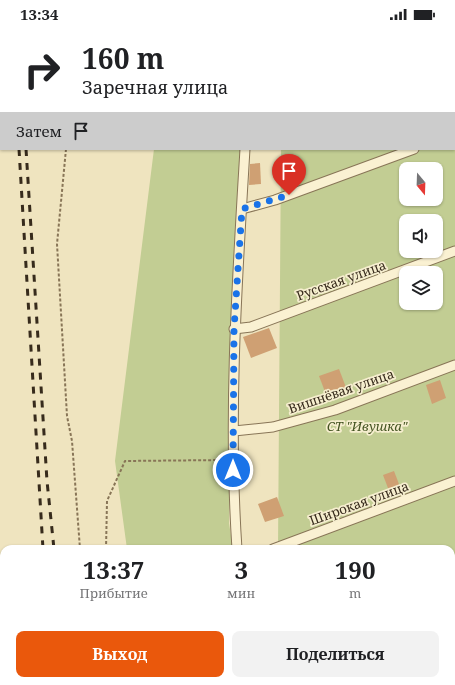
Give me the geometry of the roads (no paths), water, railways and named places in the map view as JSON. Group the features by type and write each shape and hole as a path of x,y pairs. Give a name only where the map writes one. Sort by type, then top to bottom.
{"street":[{"path":"237,545 233,492 234,329 245,150"},
{"path":"242,209 275,200 411,150"},
{"name":"Русская улица","path":"234,329 251,326 455,251"},
{"name":"Вишнёвая улица","path":"234,431 273,428 335,410 455,365"},
{"name":"Широкая улица","path":"284,545 455,481"}],"railway":[{"path":"19,150 43,545"},
{"path":"26,150 47,481 54,545"}],"park label":[{"name":"СТ \"Ивушка\"","path":"367,426"}]}
